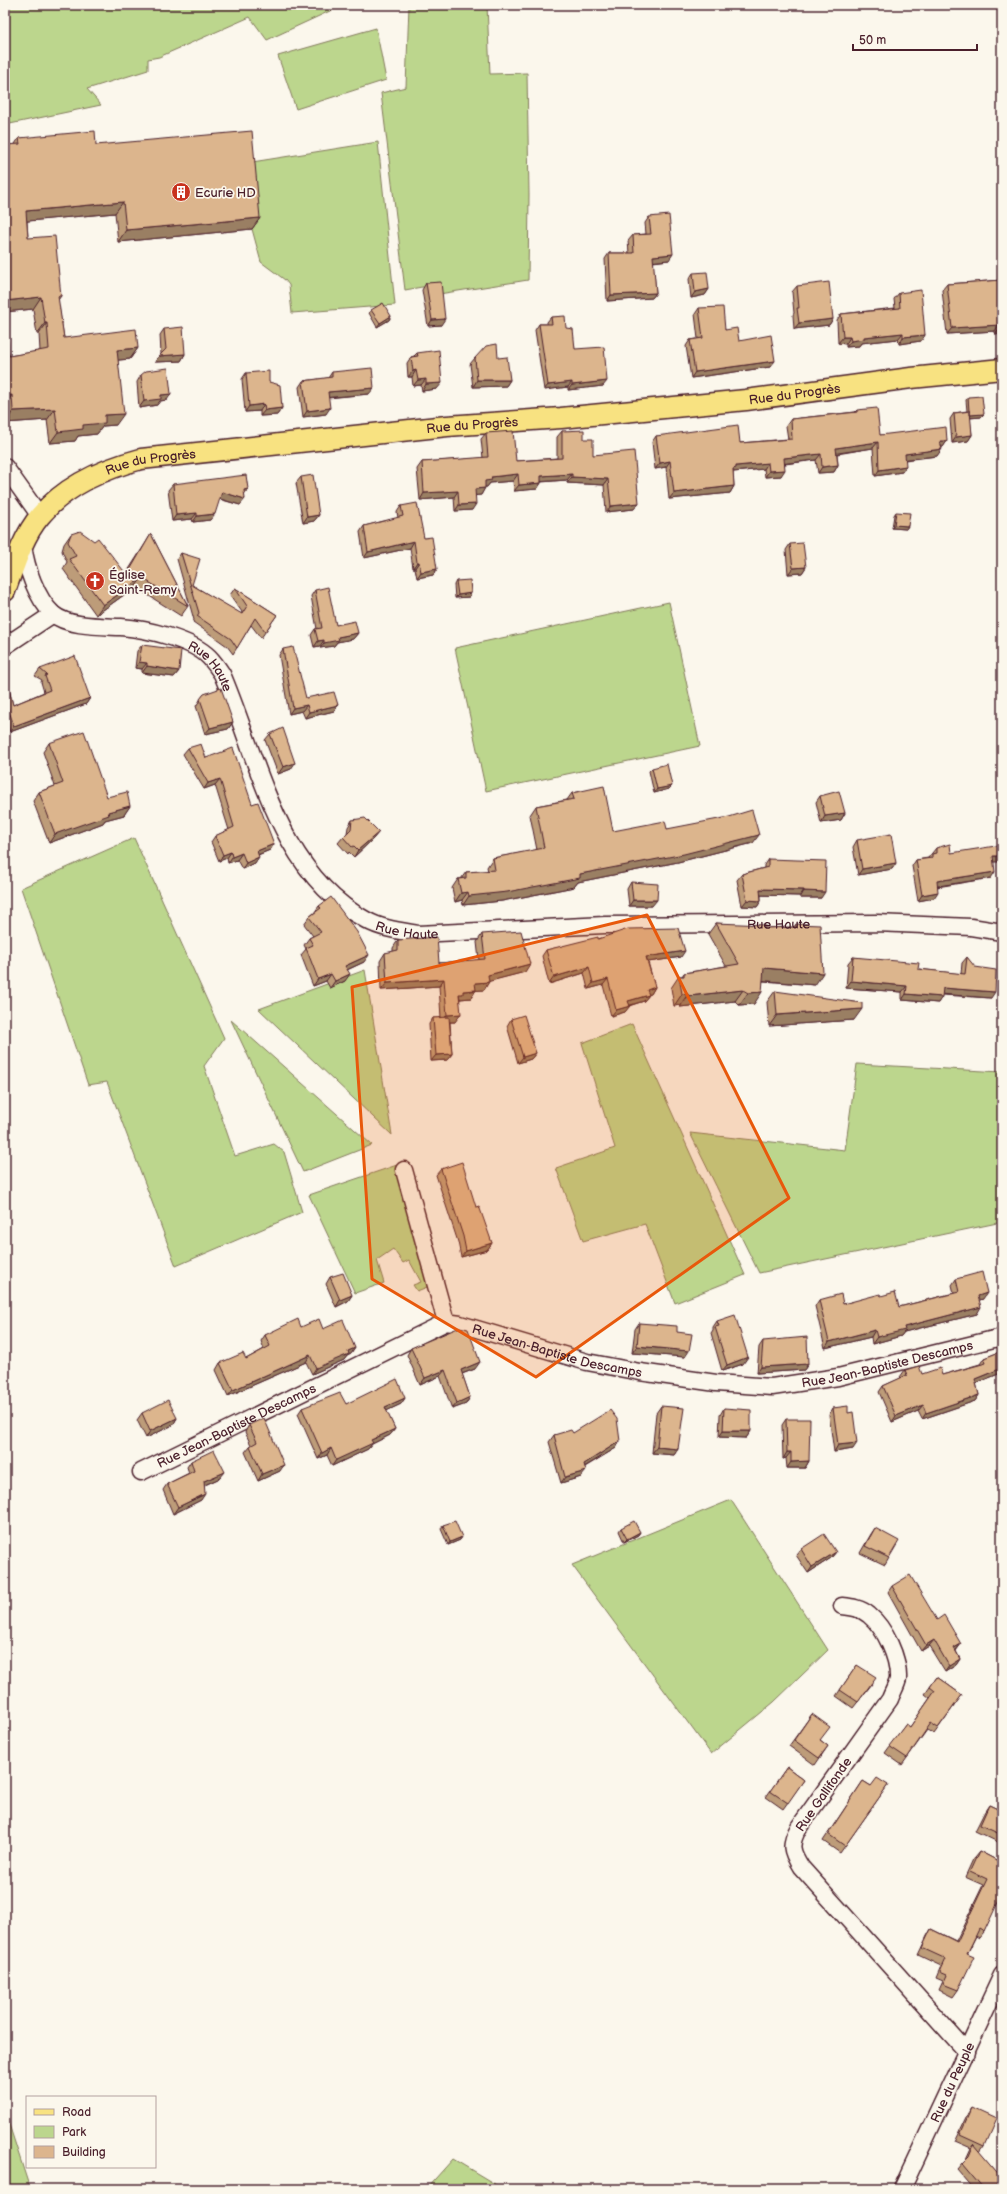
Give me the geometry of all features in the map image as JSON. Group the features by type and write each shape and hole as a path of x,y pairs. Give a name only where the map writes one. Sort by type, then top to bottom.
{"main road":[{"name":"Rue du Progrès","path":"5,591 23,545 40,516 73,487 114,466 141,460 447,426 561,418 746,400 911,378 1002,369"}],"street":[{"path":"5,467 40,516"},
{"path":"5,646 53,614 39,594 26,565 23,545"},
{"name":"Rue Haute","path":"53,614 71,622 88,626 123,628 150,632 188,643 208,656 222,674 230,692 254,764 271,805 306,865 323,886 343,906 366,921 390,929 418,934 605,925 876,923 971,928 1002,932"},
{"path":"404,1170 446,1322"},
{"name":"Rue Jean-Baptiste Descamps","path":"141,1472 446,1322 460,1324 587,1362 640,1372 716,1383 772,1387 838,1377 1002,1337"},
{"name":"Rue Gallifonde","path":"842,1606 855,1608 868,1614 879,1625 897,1664 898,1680 890,1699 799,1828 792,1840 793,1853 801,1867 968,2052"},
{"name":"Rue du Peuple","path":"902,2189 968,2052 1002,1975"}],"highlighted area":[{"path":"647,915 789,1198 536,1377 372,1279 352,987"}],"green space":[{"path":"5,5 343,5 267,40 250,17 159,57 148,59 148,70 87,89 101,105 5,125"},
{"path":"409,5 487,5 490,74 527,73 529,195 528,280 439,294 439,289 422,287 405,290 381,93 406,87"},
{"path":"376,28 386,80 296,109 278,56"},
{"path":"378,142 395,305 292,313 289,285 285,280 261,262 252,229 246,163"},
{"path":"669,602 700,746 486,791 455,648"},
{"path":"134,838 224,1038 204,1066 235,1156 274,1144 284,1152 302,1212 176,1266 107,1082 88,1085 21,888"},
{"path":"365,970 392,1135 259,1009"},
{"path":"231,1020 372,1145 303,1172"},
{"path":"632,1024 745,1275 675,1303 645,1224 583,1241 556,1168 615,1148 582,1043"},
{"path":"857,1064 1002,1072 1002,1222 759,1273 690,1133 845,1150"},
{"path":"400,1164 435,1284 417,1291 413,1285 421,1282 409,1260 403,1263 393,1249 377,1260 384,1283 355,1293 309,1195"},
{"path":"731,1500 828,1650 774,1702 711,1754 572,1565"},
{"path":"5,2112 30,2189 5,2189"},
{"path":"453,2159 503,2189 426,2189"}],"building":[{"path":"95,131 96,145 252,131 260,218 126,230 123,202 26,211 28,238 55,236 61,296 58,296 64,338 136,329 138,348 117,350 124,414 105,415 105,423 83,425 83,429 58,432 55,409 13,411 12,395 5,396 5,313 9,356 49,349 47,323 45,323 41,297 5,301 5,145 20,144 19,138"},
{"path":"669,215 673,254 653,256 656,293 611,295 609,253 634,253 633,235 651,234 649,217"},
{"path":"707,272 709,289 695,292 693,273"},
{"path":"1002,280 1002,327 999,325 952,328 947,284"},
{"path":"441,282 445,319 432,320 426,283"},
{"path":"829,282 833,319 799,323 797,286"},
{"path":"921,290 925,335 903,337 903,333 864,337 864,339 851,341 850,337 843,337 841,314 900,308 899,293"},
{"path":"383,303 391,316 380,323 371,310"},
{"path":"723,307 725,330 737,328 739,341 771,335 775,361 695,372 690,340 703,338 699,308"},
{"path":"565,316 566,328 573,329 575,349 604,347 607,381 572,385 572,382 548,385 539,324 552,324 551,317"},
{"path":"183,327 185,354 159,356 166,349 164,329"},
{"path":"497,344 498,358 507,357 510,380 477,380 475,358 486,346"},
{"path":"439,350 442,383 426,384 426,379 418,380 416,370 413,371 411,357 418,356 417,353"},
{"path":"168,368 171,394 161,395 161,399 144,401 141,375 146,371"},
{"path":"372,368 374,388 328,392 330,408 307,411 303,381 332,377 332,372"},
{"path":"269,371 269,382 280,385 282,408 265,410 264,404 249,406 246,373"},
{"path":"982,396 984,414 970,415 968,397"},
{"path":"877,408 880,435 946,427 947,441 940,441 942,449 905,454 906,466 879,470 878,442 836,448 838,465 822,467 821,454 784,458 785,470 769,471 768,463 736,466 736,468 733,469 734,486 674,493 670,461 660,463 656,436 738,425 740,443 792,439 791,419 857,412 857,410"},
{"path":"970,411 972,435 956,437 954,413"},
{"path":"584,430 584,439 593,439 593,455 634,451 639,503 611,506 608,479 572,477 572,474 541,476 541,483 519,485 518,474 491,477 492,480 485,481 485,488 475,489 476,504 459,505 458,491 424,493 422,462 488,457 486,433 513,431 516,461 562,458 562,431"},
{"path":"246,475 248,489 244,490 245,499 222,492 215,514 197,516 197,513 176,515 173,484"},
{"path":"313,475 319,515 307,517 301,477"},
{"path":"417,503 424,538 432,537 437,569 421,572 419,562 417,562 414,541 368,552 364,526 403,516 401,506"},
{"path":"896,512 910,513 908,526 894,525"},
{"path":"80,531 94,541 98,538 127,575 151,534 188,606 142,578 103,605 69,559 76,556 68,542 71,534"},
{"path":"803,543 806,567 793,568 790,544"},
{"path":"181,553 200,559 192,585 242,614 247,606 235,588 277,615 265,632 255,618 237,648 231,639 197,616 199,613"},
{"path":"470,580 471,593 458,595 456,581"},
{"path":"328,587 336,625 355,621 358,633 338,637 339,640 324,643 324,640 318,641 315,629 322,628 315,590"},
{"path":"142,645 181,650 179,671 147,666 147,663 139,662"},
{"path":"293,647 306,698 334,692 338,705 309,712 307,705 293,708 283,649"},
{"path":"75,656 90,698 14,726 8,708 5,709 5,674 13,705 50,690 45,676 47,675 40,669"},
{"path":"221,688 233,722 210,728 200,699 204,694"},
{"path":"283,728 295,763 283,767 270,734"},
{"path":"84,731 107,797 127,792 130,806 108,812 109,815 55,834 39,792 63,783 49,743"},
{"path":"201,744 206,758 233,748 252,804 258,802 274,844 257,851 259,857 246,863 242,853 232,857 231,852 223,855 215,836 234,827 220,779 208,783 188,748"},
{"path":"667,764 672,786 657,789 652,768"},
{"path":"604,786 613,831 665,821 667,829 729,817 752,810 759,835 684,854 580,874 580,878 507,892 469,896 468,892 461,893 458,879 466,878 466,872 495,870 493,858 544,848 536,806 574,799 572,793"},
{"path":"839,791 845,813 825,816 820,796"},
{"path":"365,818 379,832 358,850 354,846 352,847 343,837 351,829 352,820"},
{"path":"891,834 896,863 862,869 857,840"},
{"path":"950,844 951,853 1002,845 1002,856 993,856 995,872 937,881 938,892 922,895 916,860 932,858 932,854 936,853 936,848"},
{"path":"768,859 826,861 825,892 760,889 761,901 747,900 742,874 768,867"},
{"path":"631,882 658,884 657,900 633,900"},
{"path":"331,897 357,932 369,955 345,966 350,974 335,981 331,974 318,979 306,948 313,945 309,938 321,932 309,917 321,908 319,906"},
{"path":"716,923 765,925 764,928 796,927 796,924 820,925 823,973 764,968 762,992 748,993 743,990 688,996 688,994 682,994 679,976 684,976 684,973 739,964"},
{"path":"678,928 685,951 646,957 655,987 647,990 649,995 628,1001 630,1006 616,1010 608,979 593,983 589,967 554,977 546,950 598,937 598,939 628,929"},
{"path":"521,931 530,964 488,975 489,982 475,983 476,990 463,991 463,994 459,994 461,1014 447,1015 444,979 387,983 385,953 398,950 398,940 437,937 439,963 485,959 482,934"},
{"path":"853,957 919,963 918,969 965,974 967,957 975,967 996,970 995,992 943,988 942,997 906,994 907,986 851,981"},
{"path":"775,991 862,1003 862,1009 777,1015"},
{"path":"524,1015 536,1053 523,1057 511,1019"},
{"path":"449,1017 452,1054 436,1055 433,1018"},
{"path":"462,1162 476,1207 479,1206 492,1243 466,1251 463,1236 441,1169"},
{"path":"982,1272 987,1293 978,1296 981,1307 904,1327 905,1330 877,1337 875,1330 829,1342 819,1300 841,1294 843,1304 880,1294 881,1296 895,1292 899,1307 959,1292 956,1279"},
{"path":"343,1273 352,1295 340,1300 330,1277"},
{"path":"735,1315 748,1357 727,1365 715,1327 719,1326 717,1321"},
{"path":"298,1319 301,1327 319,1319 323,1329 343,1320 355,1348 348,1351 349,1354 316,1368 310,1355 233,1390 220,1363 243,1353 246,1359 270,1346 265,1335"},
{"path":"639,1323 677,1326 677,1332 692,1334 689,1351 637,1346"},
{"path":"460,1327 468,1329 480,1362 461,1370 470,1397 457,1403 445,1370 425,1378 411,1348"},
{"path":"807,1337 808,1364 761,1367 763,1341"},
{"path":"1002,1351 1002,1368 975,1379 979,1395 926,1413 923,1405 896,1416 883,1386 907,1375 905,1370 919,1366 922,1374 940,1368 942,1375 986,1363 984,1358"},
{"path":"397,1379 405,1398 385,1407 395,1429 371,1440 373,1443 336,1460 331,1448 322,1453 302,1408 340,1393 346,1404"},
{"path":"168,1400 177,1418 150,1431 142,1413"},
{"path":"661,1406 684,1408 678,1449 657,1447"},
{"path":"848,1406 848,1413 853,1412 857,1443 838,1445 833,1408"},
{"path":"724,1408 751,1410 751,1431 723,1431"},
{"path":"610,1410 617,1419 620,1441 584,1464 586,1471 565,1477 554,1435 571,1430 573,1433"},
{"path":"264,1418 284,1465 262,1474 250,1446 257,1442 249,1425"},
{"path":"786,1419 810,1419 809,1461 791,1462 791,1452 787,1452"},
{"path":"214,1450 225,1472 204,1481 205,1494 178,1507 167,1484 194,1471 191,1461"},
{"path":"455,1521 462,1537 450,1542 443,1525"},
{"path":"634,1521 640,1532 627,1539 621,1528"},
{"path":"875,1528 899,1541 889,1558 865,1546"},
{"path":"824,1534 836,1552 812,1567 801,1549"},
{"path":"910,1575 937,1620 944,1615 961,1644 954,1648 960,1659 949,1666 934,1640 926,1645 892,1586"},
{"path":"857,1665 876,1677 858,1702 840,1690"},
{"path":"937,1677 962,1695 938,1728 931,1723 907,1758 889,1746 906,1724 910,1727 935,1691 930,1687"},
{"path":"812,1714 830,1727 820,1740 828,1746 819,1758 794,1740"},
{"path":"787,1767 804,1780 788,1803 770,1791"},
{"path":"877,1778 888,1785 845,1846 828,1834 863,1781 871,1786"},
{"path":"989,1805 1002,1811 1002,1835 980,1825"},
{"path":"979,1851 1002,1863 1002,1894 984,1932 979,1929 967,1954 974,1957 958,1990 943,1984 947,1975 940,1972 946,1959 922,1948 931,1929 957,1942 987,1879 970,1871"},
{"path":"972,2108 996,2119 984,2146 960,2135"},
{"path":"974,2144 1002,2177 1002,2186 998,2189 984,2189 962,2163 969,2156"}],"place":[{"name":"Ecurie HD","path":"181,192"},
{"name":"Église Saint-Remy","path":"95,581"}]}
